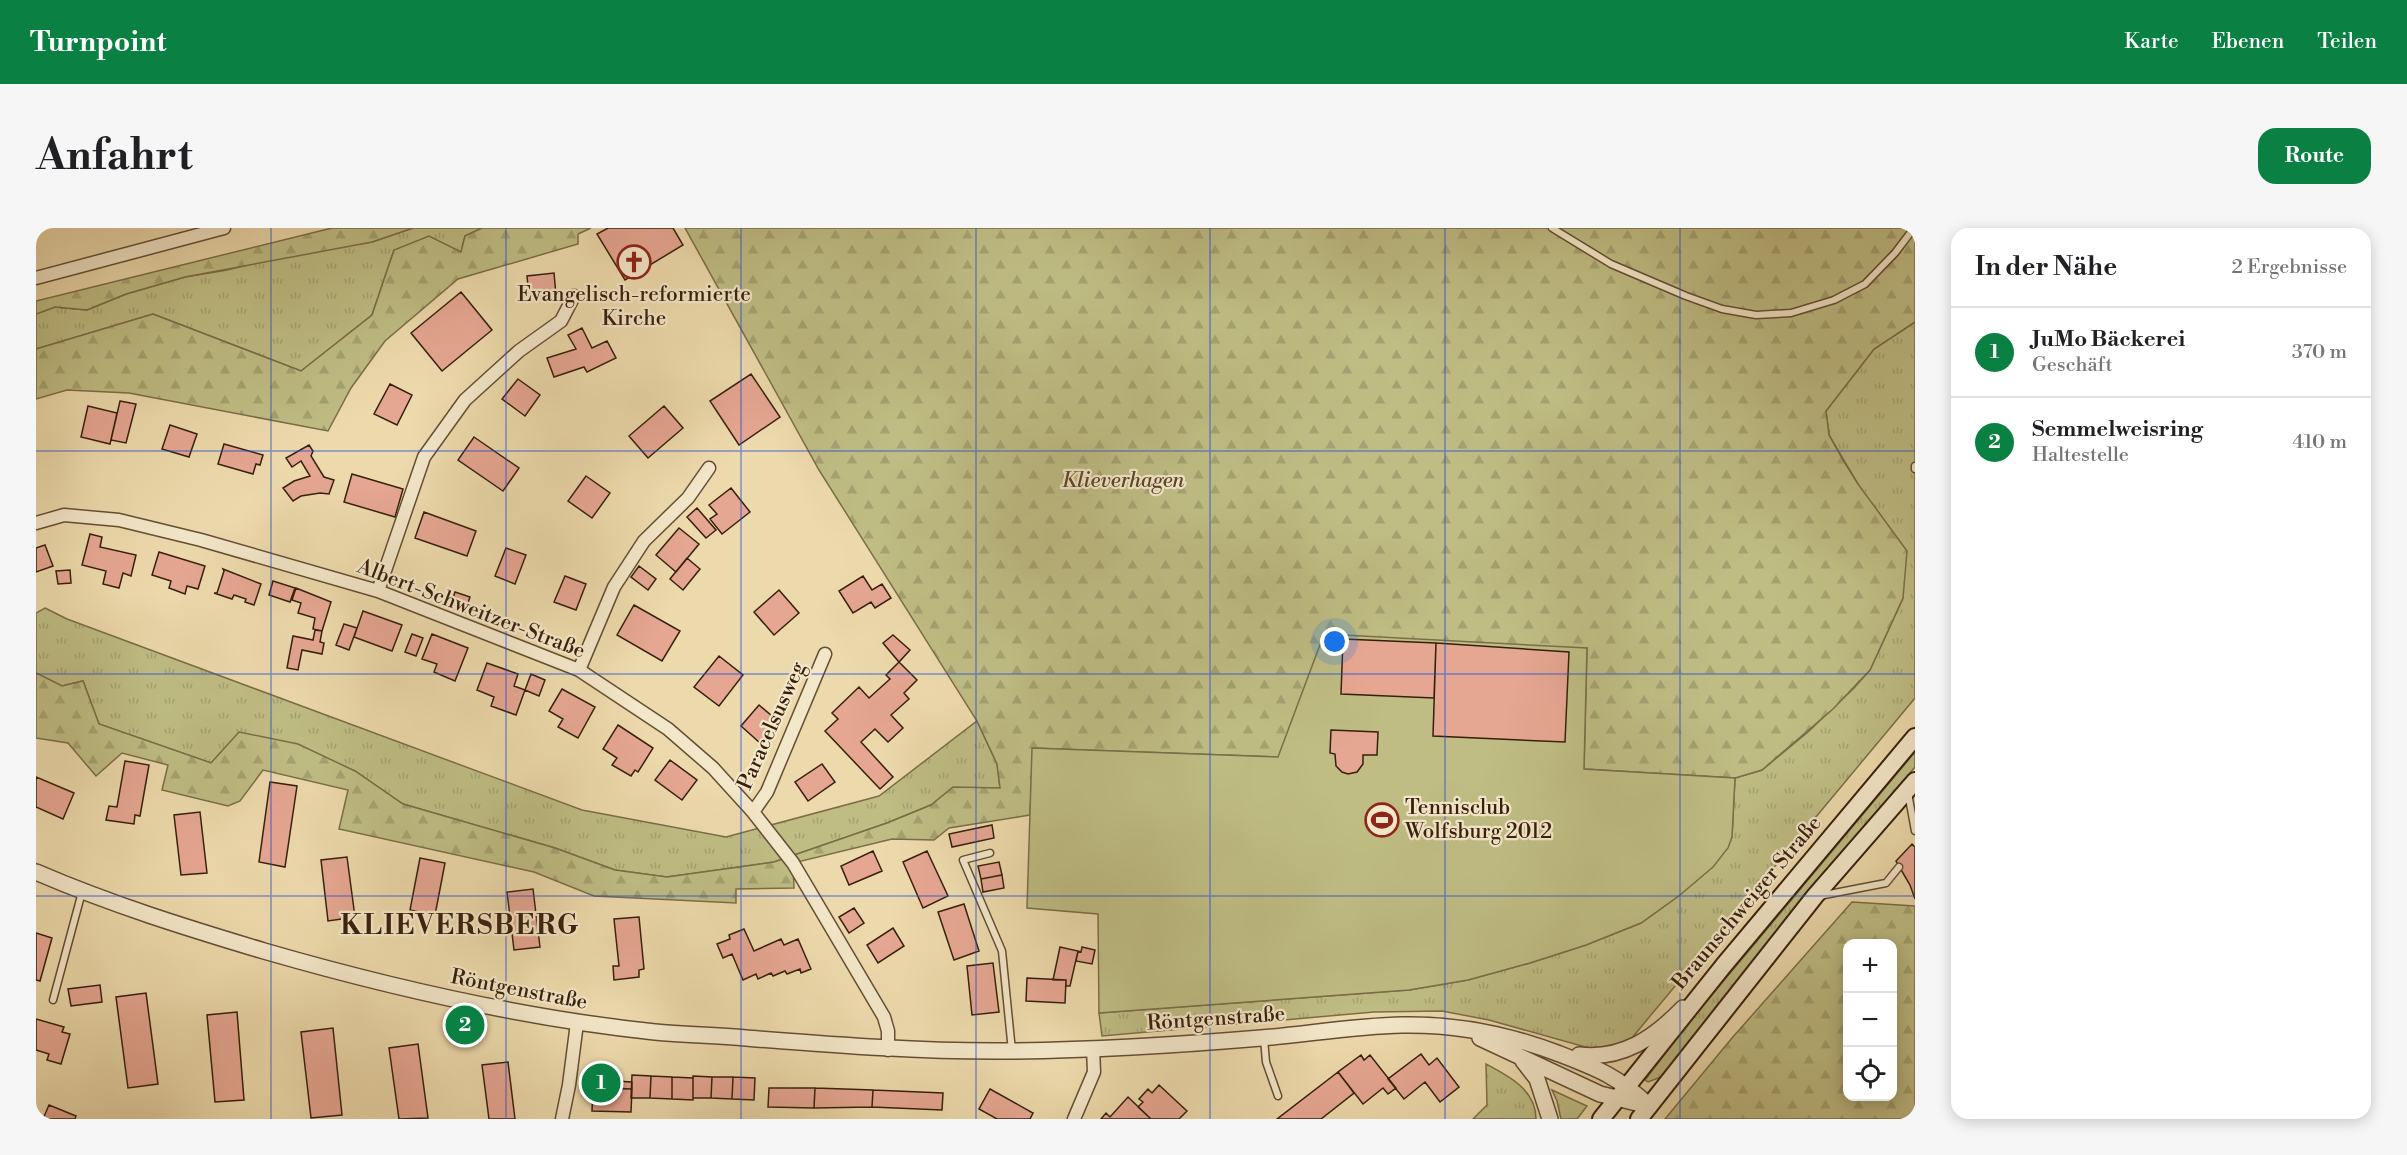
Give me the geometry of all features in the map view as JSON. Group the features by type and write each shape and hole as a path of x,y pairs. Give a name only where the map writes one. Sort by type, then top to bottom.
{"main road":[{"name":"Braunschweiger Straße","path":"1601,1119 1724,965 1915,737"},
{"path":"1644,1113 1815,896 1911,785"}],"street":[{"path":"36,278 224,228"},
{"path":"378,591 424,457 465,400 519,351 561,321 574,296"},
{"path":"579,670 614,587 644,541 688,498 709,468"},
{"name":"Albert-Schweitzer-Straße","path":"36,523 64,515 119,520 201,540 378,591 579,670 668,729 713,768 753,812 793,863 884,1017 888,1031 888,1050"},
{"name":"Paracelsusweg","path":"753,812 767,792 825,654"},
{"name":"Röntgenstraße","path":"36,872 82,891 187,928 348,975 469,1003 577,1023 660,1033 888,1050 1012,1051 1263,1038 1381,1026 1422,1026 1491,1033 1538,1046 1586,1064 1628,1085 1644,1113"},
{"path":"1538,1046 1597,1057 1615,1055 1646,1040 1675,1016 1724,965"},
{"path":"562,1119 570,1085 577,1023"},
{"name":"Röntgenstraße","path":"1422,1026 1455,1031 1485,1040 1584,1087 1617,1099"},
{"path":"1074,1119 1094,1072 1093,1048"},
{"path":"1519,1056 1537,1078 1550,1119"},
{"path":"1617,1099 1644,1113"}],"lane":[{"path":"1552,228 1611,264 1632,273 1722,309 1756,315 1791,313 1834,300 1865,284 1895,253 1914,228"},
{"path":"1911,785 1915,831"},
{"path":"990,854 963,860 1002,951 1012,1051"},
{"path":"1815,896 1886,883 1899,867"},
{"path":"53,1000 82,891"},
{"path":"1263,1038 1266,1062 1278,1096"}],"green space":[{"path":"332,228 413,228 372,242 185,277 126,294 87,310 55,307 36,314 36,301"},
{"path":"413,228 482,228 465,236 461,252 394,250 372,315 301,371 153,314 36,349 36,314 55,307 87,310 126,294 185,277 227,270 288,255 372,242"},
{"path":"482,228 591,228 578,234 578,244 458,279 385,341 351,388 328,431 129,393 67,390 36,399 36,349 153,314 301,371 372,315 394,250 429,236 461,252 465,236"},
{"name":"Klieverhagen","path":"685,228 1915,228 1915,322 1874,349 1826,411 1829,435 1843,460 1907,551 1903,598 1870,670 1833,709 1762,770 1735,778 1584,769 1587,648 1278,757 1033,748 1030,815 949,828 934,840 892,839 793,863 794,888 736,889 736,903 594,896 534,872 339,829 348,790 263,770 240,801 228,806 162,790 168,765 122,753 96,776 68,743 36,738 36,673 62,686 83,681 99,724 211,763 239,732 298,744 355,771 403,804 555,848 615,870 667,877 774,862 887,823 931,805 953,787 1000,788 997,764 977,721 819,470"},
{"path":"1915,322 1915,698 1631,1039 1610,1046 1589,1048 1489,1020 1442,1011 1374,1012 1102,1036 1099,1013 1409,990 1468,980 1586,945 1641,923 1680,895 1732,837 1735,778 1762,770 1808,732 1854,688 1870,670 1903,598 1858,484 1829,435 1826,411 1874,349"},
{"path":"45,608 67,619 582,810 726,837 879,796 977,721 997,764 1000,788 953,788 931,805 887,823 774,862 667,877 615,870 555,848 403,804 355,771 239,733 211,763 99,724 83,681 62,686 36,673 36,613"},
{"name":"Tennisclub Wolfsburg 2012","path":"1324,634 1587,648 1584,769 1735,778 1732,837 1728,848 1713,867 1680,895 1641,923 1586,945 1468,980 1409,990 1099,1013 1098,914 1027,908 1032,748 1278,757"},
{"path":"1915,752 1915,767 1822,876 1661,1077 1648,1082 1645,1080 1690,1021"},
{"path":"1852,902 1915,906 1915,1119 1665,1119 1732,1038"},
{"path":"1486,1064 1520,1085 1531,1100 1536,1119 1473,1119 1487,1105"},
{"path":"1552,1090 1587,1106 1577,1119 1561,1119"}],"building":[{"name":"Evangelisch-reformierte Kirche","path":"608,228 673,228 683,245 625,280 597,234"},
{"path":"554,273 556,295 529,297 527,276"},
{"path":"461,292 492,330 442,371 411,333"},
{"path":"582,328 592,348 607,341 616,358 587,372 584,367 554,377 547,358 576,349 568,335"},
{"path":"751,374 780,417 739,445 710,401"},
{"path":"518,379 540,395 525,416 502,399"},
{"path":"390,384 412,395 397,425 374,414"},
{"path":"120,401 136,404 126,443 111,440"},
{"path":"88,406 117,413 110,444 81,437"},
{"path":"664,406 683,428 648,458 629,436"},
{"path":"170,425 197,434 189,457 162,449"},
{"path":"474,437 519,468 503,491 458,460"},
{"path":"224,444 263,455 260,465 256,464 253,474 218,464"},
{"path":"309,445 313,451 311,456 324,477 334,480 329,494 301,496 293,501 283,488 294,481 310,476 301,461 292,467 286,458"},
{"path":"352,474 403,489 395,517 344,502"},
{"path":"586,476 610,493 592,518 568,501"},
{"path":"731,488 750,512 722,534 710,519 717,514 709,505"},
{"path":"697,508 716,530 706,538 687,517"},
{"path":"424,512 476,531 467,556 415,538"},
{"path":"679,528 699,544 676,572 656,555"},
{"path":"90,534 102,537 100,547 136,555 131,576 123,573 119,588 103,584 106,571 82,565"},
{"path":"45,545 53,566 36,572 36,548"},
{"path":"506,548 526,555 515,584 495,576"},
{"path":"159,552 205,566 198,589 187,586 185,594 169,588 171,581 152,575"},
{"path":"687,558 700,569 683,590 670,579"},
{"path":"639,566 656,579 648,590 631,577"},
{"path":"223,569 261,584 254,605 234,595 232,599 214,593 217,593"},
{"path":"70,570 71,583 58,584 56,571"},
{"path":"565,576 586,584 576,610 554,602"},
{"path":"863,576 872,590 882,584 891,598 875,608 871,602 853,613 839,591"},
{"path":"273,581 295,588 290,602 269,595"},
{"path":"296,588 331,602 322,631 313,629 315,618 298,613 301,603 292,600"},
{"path":"779,590 799,613 774,635 754,612"},
{"path":"455,592 470,597 465,612 450,608"},
{"path":"634,605 680,631 662,661 617,635"},
{"path":"363,611 402,625 392,651 354,637"},
{"path":"344,624 357,628 349,650 336,645"},
{"path":"315,630 322,631 320,642 324,643 322,654 302,650 298,670 287,668 293,636 313,640"},
{"path":"412,634 423,638 416,656 405,652"},
{"path":"432,634 468,648 455,681 434,672 437,664 422,659"},
{"path":"893,635 910,650 899,662 883,643"},
{"path":"1343,639 1436,643 1434,698 1341,694"},
{"path":"1436,643 1569,652 1565,742 1433,736"},
{"path":"719,656 743,675 719,706 694,687"},
{"path":"899,662 917,680 904,693 909,699 891,715 903,728 888,742 875,729 861,742 893,777 880,789 825,731 838,719 832,713 859,687 869,698 890,679 886,675"},
{"path":"487,663 518,674 514,686 525,690 516,715 491,706 494,697 477,690"},
{"path":"531,674 545,680 539,696 525,690"},
{"path":"562,689 595,707 578,738 558,727 563,719 549,711"},
{"path":"759,705 779,722 760,743 741,726"},
{"path":"618,725 653,748 638,772 635,770 631,776 612,765 617,758 603,749"},
{"path":"1331,730 1378,732 1377,755 1363,755 1363,764 1357,772 1348,774 1342,772 1336,766 1335,754 1330,753"},
{"path":"670,760 697,780 682,800 655,780"},
{"path":"125,761 149,765 140,816 135,815 134,824 106,820 109,806 117,807"},
{"path":"822,764 835,782 808,801 795,782"},
{"path":"36,777 74,793 63,819 36,807"},
{"path":"270,782 297,786 285,867 259,862"},
{"path":"200,812 207,873 181,875 174,815"},
{"path":"992,825 994,838 952,847 949,834"},
{"path":"1912,844 1915,847 1915,899 1896,861"},
{"path":"873,851 882,871 849,885 841,866"},
{"path":"927,851 948,896 923,908 903,862"},
{"path":"347,857 355,917 328,921 321,860"},
{"path":"420,858 445,863 435,915 410,910"},
{"path":"999,862 1002,875 981,879 978,866"},
{"path":"1002,875 1004,888 983,892 981,879"},
{"path":"533,889 540,947 514,950 507,892"},
{"path":"964,904 979,951 954,960 938,912"},
{"path":"854,908 864,923 849,933 839,917"},
{"path":"639,917 644,969 639,970 639,977 614,980 613,966 619,966 614,919"},
{"path":"893,928 904,946 878,963 867,945"},
{"path":"744,929 754,951 781,939 784,945 798,939 811,969 801,973 800,969 787,974 785,971 773,976 771,973 758,979 756,974 743,980 732,954 723,958 717,944 730,939 729,935"},
{"path":"36,933 52,938 40,981 36,980"},
{"path":"1060,947 1078,951 1070,986 1066,986 1066,980 1053,980"},
{"path":"1082,947 1095,950 1092,964 1076,961 1078,951 1081,952"},
{"path":"993,963 999,1012 972,1015 967,966"},
{"path":"1027,978 1066,980 1065,1003 1026,1001"},
{"path":"100,985 102,1002 71,1006 68,989"},
{"path":"146,993 158,1084 128,1088 116,997"},
{"path":"237,1012 244,1100 215,1102 207,1015"},
{"path":"36,1019 64,1027 62,1032 70,1034 61,1064 47,1060 49,1054 36,1050"},
{"path":"333,1028 342,1115 311,1118 301,1032"},
{"path":"468,1032 478,1034 477,1038 468,1036"},
{"path":"418,1044 428,1118 399,1119 389,1048"},
{"path":"1421,1054 1429,1065 1437,1058 1459,1087 1440,1102 1425,1082 1404,1099 1388,1079"},
{"path":"1361,1055 1364,1060 1370,1055 1396,1088 1388,1094 1383,1088 1363,1104 1338,1072"},
{"path":"508,1062 515,1119 489,1119 482,1065"},
{"path":"1338,1072 1354,1093 1321,1119 1277,1119"},
{"path":"632,1075 651,1076 650,1098 631,1098"},
{"path":"651,1076 672,1077 672,1099 650,1098"},
{"path":"693,1076 712,1077 711,1098 693,1098"},
{"path":"672,1077 693,1078 693,1100 672,1099"},
{"path":"712,1077 733,1077 732,1099 711,1098"},
{"path":"733,1077 755,1078 754,1100 732,1099"},
{"path":"593,1080 632,1082 632,1089 593,1088"},
{"path":"1159,1085 1187,1111 1179,1119 1151,1119 1138,1107 1143,1102 1139,1099 1148,1089 1152,1093"},
{"path":"593,1088 632,1089 631,1112 592,1111"},
{"path":"769,1088 815,1088 814,1108 768,1107"},
{"path":"815,1088 873,1090 872,1107 814,1108"},
{"path":"990,1089 1033,1113 1030,1119 997,1119 979,1109"},
{"path":"873,1090 943,1093 942,1110 872,1107"},
{"path":"1128,1097 1151,1119 1101,1119 1106,1113 1110,1117"},
{"path":"49,1105 76,1116 75,1119 43,1119"}],"place":[{"name":"Evangelisch-reformierte Kirche","path":"634,262"},
{"name":"Tennisclub Wolfsburg 2012","path":"1382,820"},
{"name":"Semmelweisring","path":"465,1025"},
{"name":"JuMo Bäckerei","path":"601,1083"}],"district":[{"name":"KLIEVERSBERG","path":"460,926"}]}
